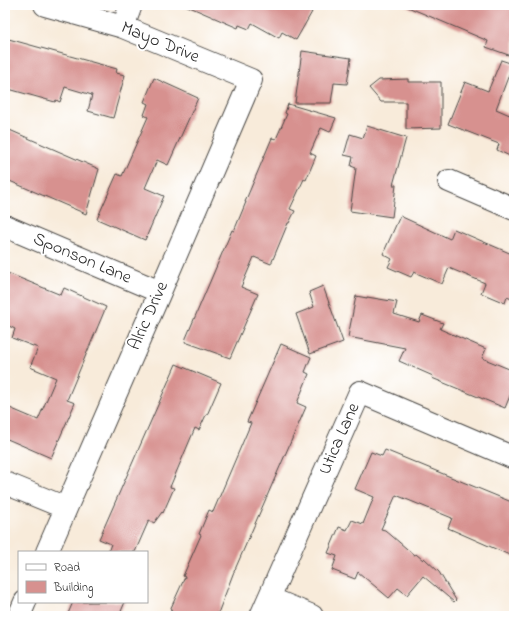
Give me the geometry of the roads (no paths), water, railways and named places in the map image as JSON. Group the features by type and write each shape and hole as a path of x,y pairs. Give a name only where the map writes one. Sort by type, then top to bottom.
{"street":[{"name":"Mayo Drive","path":"45,5 123,27 251,80"},
{"path":"123,27 131,5"},
{"name":"Alric Drive","path":"47,551 251,80"},
{"path":"449,181 514,209"},
{"name":"Sponson Lane","path":"5,226 160,292"},
{"name":"Utica Lane","path":"265,607 360,392 514,458"},
{"path":"5,483 66,508"},
{"path":"19,616 25,603"},
{"path":"265,607 312,616"}]}
